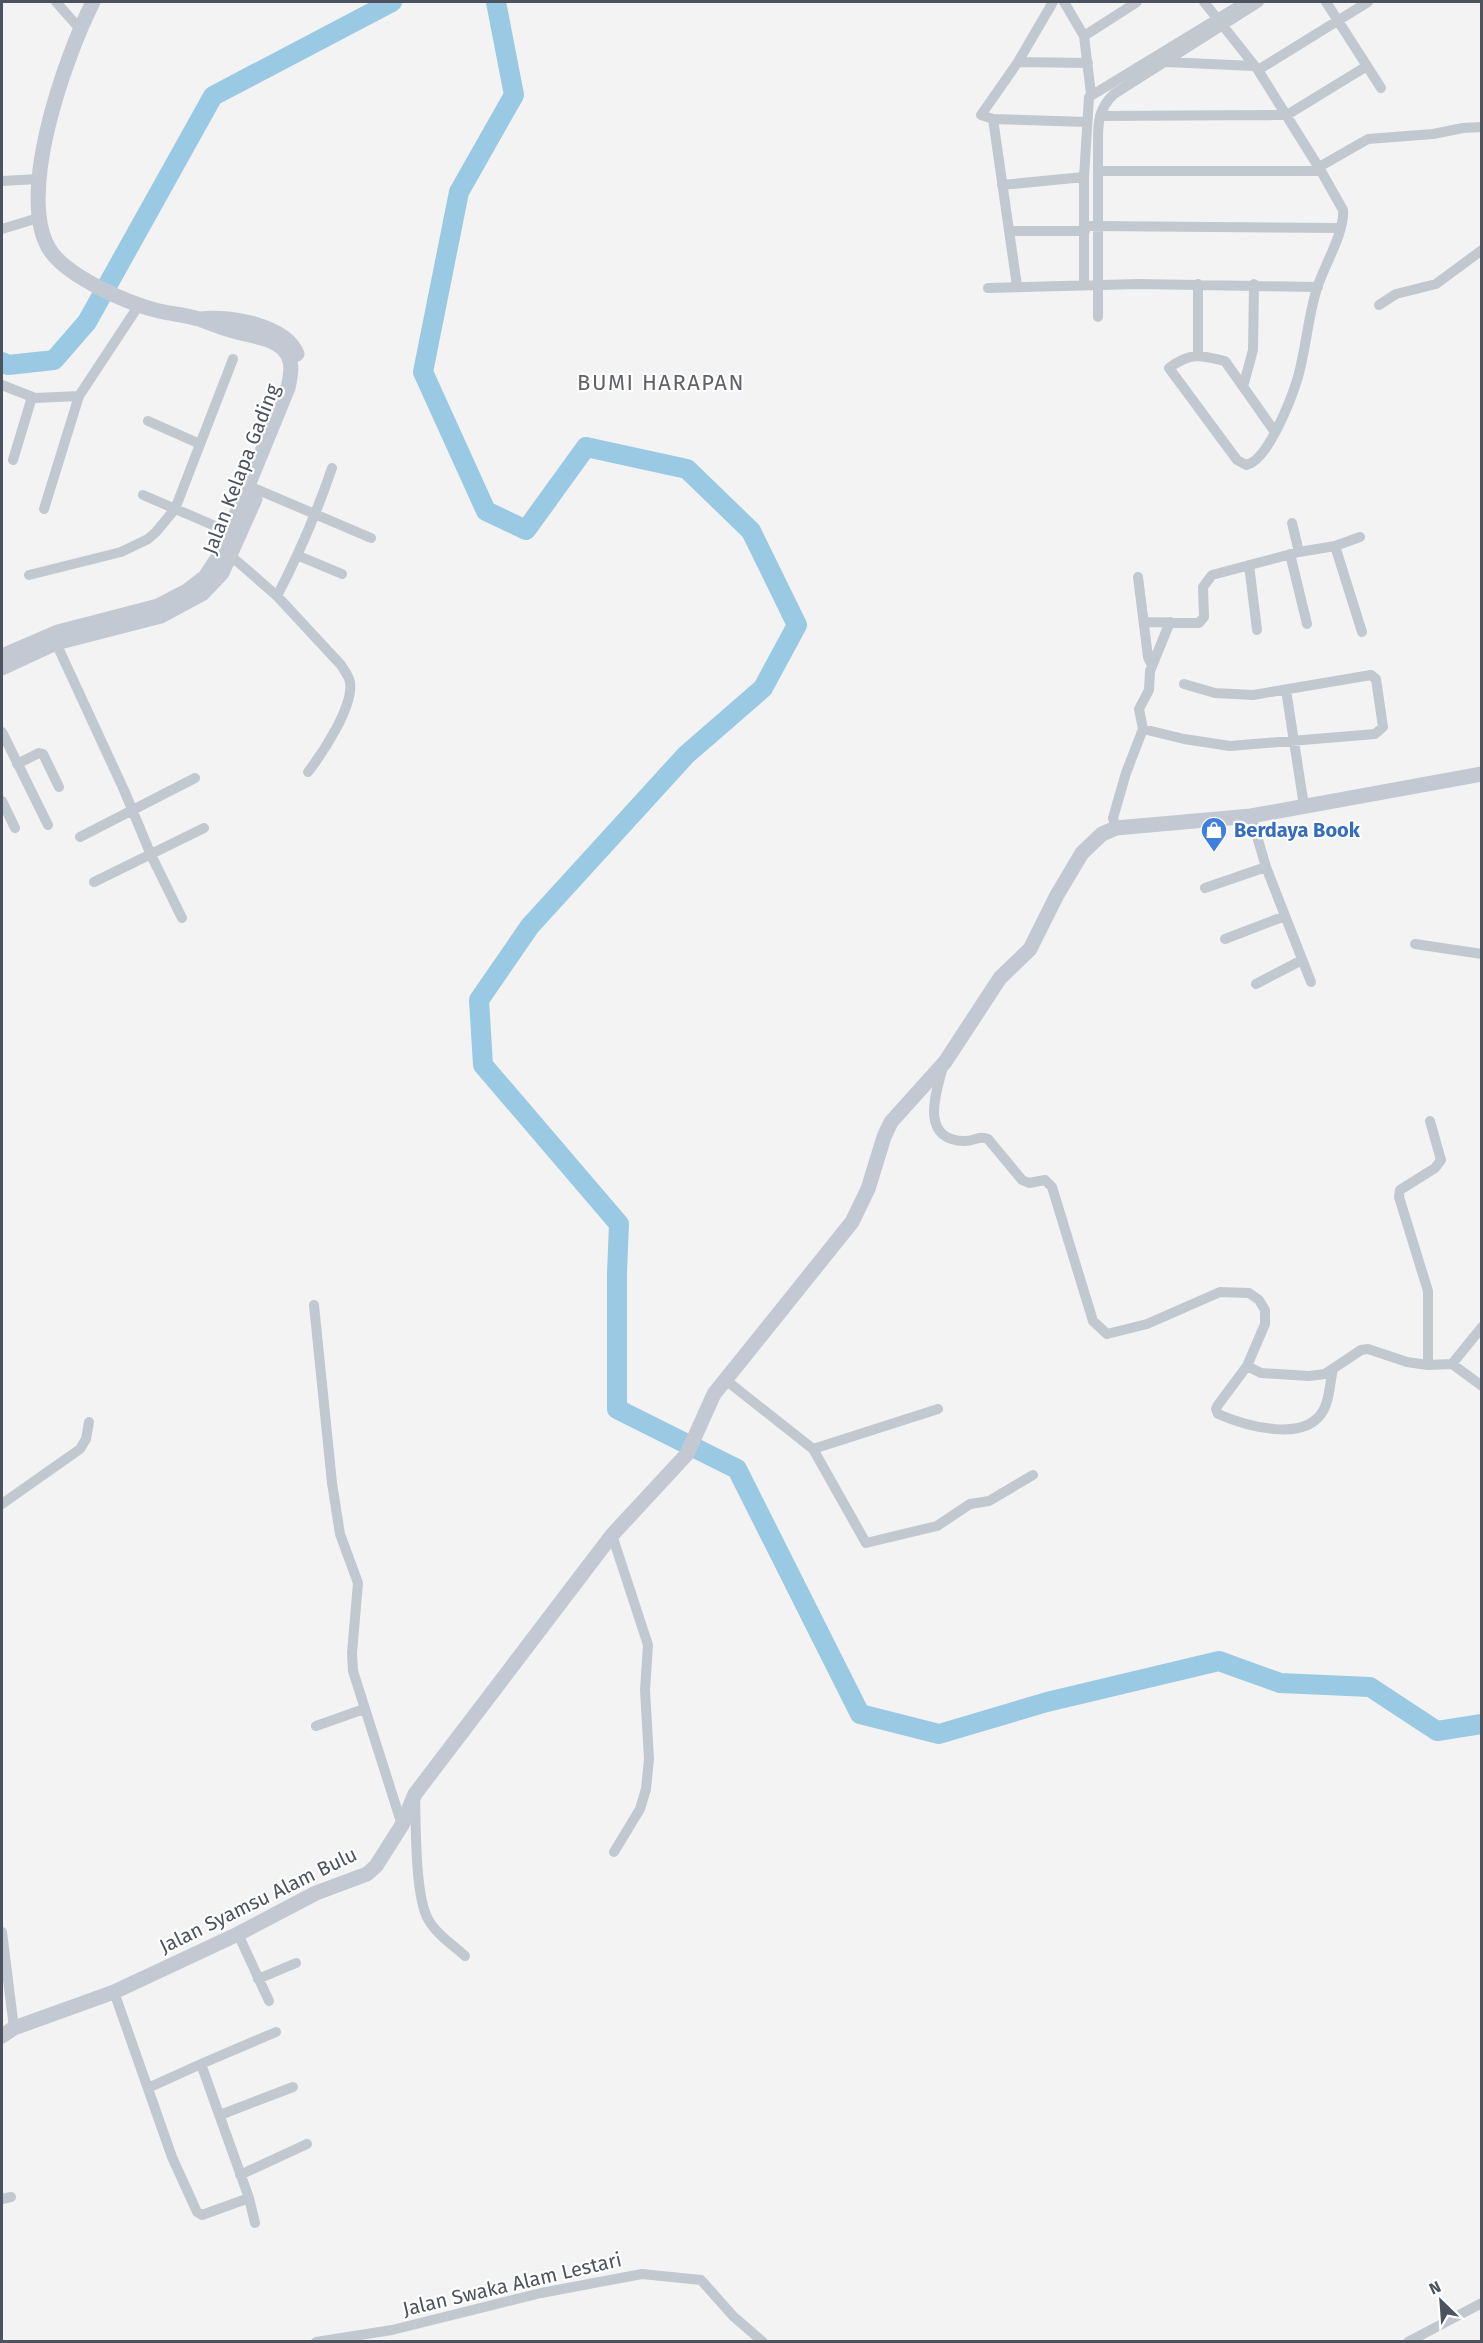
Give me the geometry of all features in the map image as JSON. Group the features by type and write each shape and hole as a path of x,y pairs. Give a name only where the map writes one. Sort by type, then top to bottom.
{"street":[{"path":"56,2 80,29"},
{"path":"2,229 38,218 38,179 52,113 80,29 93,2"},
{"path":"1053,2 1018,62 981,115 993,119 1087,122"},
{"path":"1064,2 1083,36 1091,94 1088,100 1084,177 1084,284"},
{"path":"1083,36 1137,2"},
{"path":"1204,2 1256,68 1320,169 1342,210 1340,228 1318,287 1297,379 1275,432 1257,461 1246,465 1237,460 1169,369 1184,358 1198,355 1225,361 1275,432"},
{"path":"1098,317 1100,116 1106,102 1114,94 1164,62 1245,2"},
{"path":"1091,94 1259,2"},
{"path":"1326,2 1381,88"},
{"path":"1164,62 1256,68 1368,2"},
{"path":"1018,62 1088,63"},
{"path":"1100,116 1287,116 1367,66"},
{"path":"993,119 1017,286"},
{"path":"1098,171 1320,169 1368,139 1433,134 1482,127"},
{"path":"1002,184 1084,177"},
{"path":"2,181 38,179"},
{"name":"Jalan Kelapa Gading","path":"2,663 26,644 58,632 160,611 205,577 234,534 254,488 295,363 283,349 272,342 198,319 139,305 112,295 60,262 51,252 44,238 38,218"},
{"path":"1010,231 1085,229 1098,226 1340,228"},
{"path":"1379,305 1396,294 1436,284 1482,250"},
{"path":"988,288 1084,284 1254,284 1318,287"},
{"path":"1198,284 1198,355"},
{"path":"1243,387 1253,350 1254,284"},
{"path":"44,509 79,396 139,305"},
{"path":"29,575 121,552 148,539 175,509 233,359"},
{"path":"2,385 32,397 79,396"},
{"path":"13,460 32,397"},
{"path":"148,421 200,444"},
{"path":"277,596 317,514 332,468"},
{"path":"254,488 371,538"},
{"path":"143,495 234,534"},
{"path":"1292,523 1307,624"},
{"name":"Jalan Kelapa Gading","path":"2,663 56,643 160,611 202,594 222,573 231,556 234,534"},
{"path":"1144,622 1199,623 1204,617 1203,587 1212,575 1295,553 1335,546 1360,537"},
{"path":"1335,546 1362,632"},
{"path":"231,556 277,596 341,665 350,683 344,710 333,734 308,772"},
{"path":"298,556 342,574"},
{"path":"1249,565 1257,630"},
{"path":"1138,577 1148,657 1152,666"},
{"path":"1116,828 1113,818 1126,773 1143,729 1139,709 1149,690 1152,666 1170,622"},
{"path":"56,643 151,855 182,918"},
{"path":"1143,729 1184,739 1230,746 1375,734 1383,727 1376,679 1371,675 1253,695 1215,693 1184,684"},
{"path":"1286,690 1304,806"},
{"path":"2,732 48,825"},
{"path":"17,764 39,753 43,754 59,788"},
{"path":"1033,1475 989,1501 970,1504 937,1526 866,1543 813,1449 727,1381 852,1222 868,1189 891,1122 945,1062 1000,978 1030,949 1057,895 1082,853 1102,834 1116,828 1251,816 1482,774"},
{"path":"80,837 195,778"},
{"path":"2,801 15,828"},
{"path":"1251,816 1266,867 1311,982"},
{"path":"94,882 204,828"},
{"path":"1205,888 1266,867"},
{"path":"1225,939 1285,916"},
{"path":"1415,944 1482,954"},
{"path":"1256,984 1302,960"},
{"path":"945,1062 936,1093 934,1118 936,1126 940,1132 955,1139 967,1141 984,1137 988,1139 1022,1179 1029,1183 1045,1180 1052,1187 1093,1322 1100,1329 1107,1334 1147,1324 1220,1292 1249,1293 1259,1300 1265,1310 1263,1330 1247,1366 1216,1408 1218,1414 1244,1423 1292,1430 1306,1427 1323,1412 1326,1406 1333,1369"},
{"path":"1428,1365 1428,1291 1399,1197 1400,1190 1435,1167 1441,1160 1430,1121"},
{"path":"314,1305 332,1483 340,1534 358,1583 352,1662 364,1709 402,1826"},
{"path":"1452,1364 1482,1327"},
{"path":"1247,1366 1261,1373 1309,1376 1324,1374 1361,1350 1368,1349 1407,1362 1428,1365 1452,1364 1482,1386"},
{"name":"Jalan Syamsu Alam Bulu","path":"8,2032 114,1992 238,1934 316,1893 367,1874 376,1866 402,1826 415,1794 612,1535 687,1454 714,1394 727,1381"},
{"path":"813,1449 938,1409"},
{"path":"2,1504 80,1449 86,1439 89,1422"},
{"path":"612,1535 648,1645 645,1690 649,1759 646,1789 640,1809 614,1852"},
{"path":"316,1726 364,1709"},
{"path":"415,1794 423,1908 429,1921 465,1956"},
{"path":"2,1932 8,2032"},
{"path":"238,1934 269,2001"},
{"path":"258,1979 296,1962"},
{"path":"114,1992 172,2157 197,2212 202,2215 249,2198"},
{"path":"148,2088 276,2032"},
{"path":"201,2064 249,2198 255,2223"},
{"path":"220,2115 293,2087"},
{"path":"240,2175 307,2144"},
{"name":"Jalan Swaka Alam Lestari","path":"316,2342 392,2330 541,2293 642,2274 701,2280 733,2316 763,2342"},
{"path":"1408,2342 1482,2303"}],"waterway":[{"path":"2,362 8,365 54,360 87,322 213,96 392,2"},
{"path":"496,2 514,95 459,192 423,372 486,511 526,530 586,447 687,469 751,531 797,625 763,688 686,755 530,926 479,1000 483,1065 619,1224 617,1409 737,1469 860,1714 939,1734 1047,1702 1219,1661 1280,1683 1370,1687 1437,1731 1482,1724"}],"place":[{"name":"Berdaya Book","path":"1214,853"}],"district":[{"name":"BUMI HARAPAN","path":"661,382"}]}
